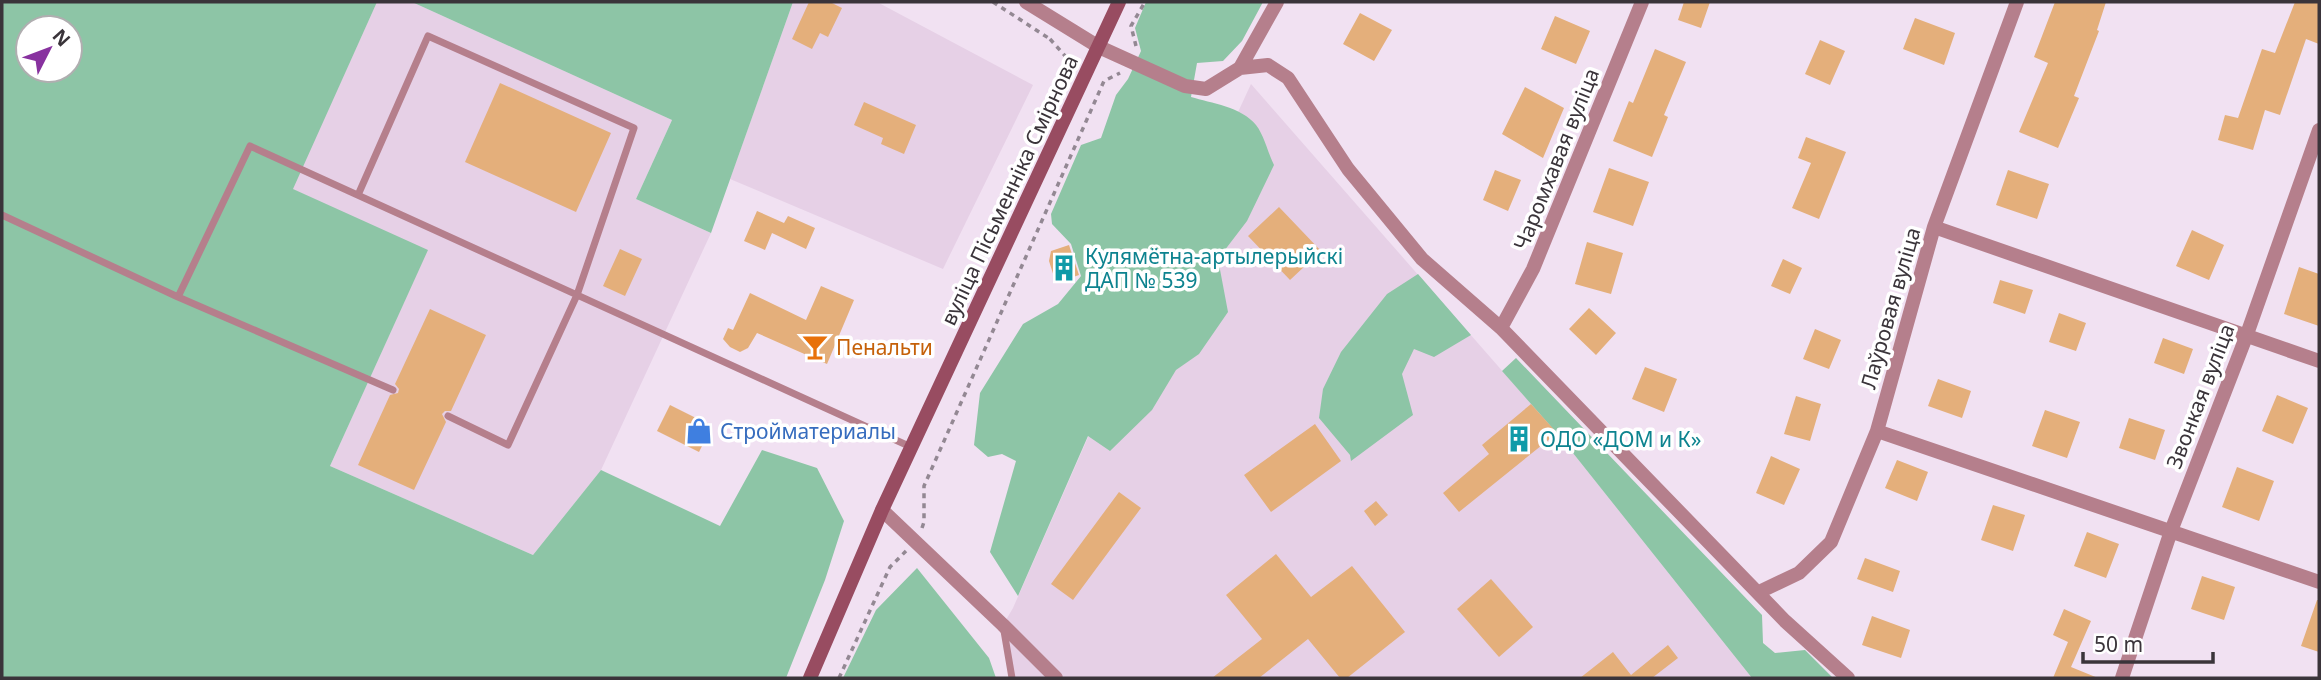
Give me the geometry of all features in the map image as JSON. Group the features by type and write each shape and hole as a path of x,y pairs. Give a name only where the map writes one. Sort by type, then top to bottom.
{"main road":[{"name":"вуліца Пісьменніка Смірнова","path":"810,678 882,510 1119,2"}],"street":[{"path":"1026,2 1100,47 1185,86 1206,89 1240,68 1268,65 1288,78 1348,169 1422,259 1501,328 1785,621 1848,678"},
{"path":"1240,68 1277,2"},
{"name":"Чаромхавая вуліца","path":"1501,328 1533,269 1643,2"},
{"name":"Лаўровая вуліца","path":"1759,592 1799,573 1831,542 1877,431 1934,227 2017,2"},
{"name":"Звонкая вуліца","path":"2122,678 2171,531 2246,337 2319,130"},
{"path":"1934,227 2319,361"},
{"path":"1877,431 2319,582"},
{"path":"882,510 1056,678"}],"lane":[{"path":"358,195 428,36 634,128 577,295 508,444 448,416"},
{"path":"178,297 250,146 912,447"},
{"path":"2,215 178,297 393,390"},
{"path":"1003,625 1012,678"}],"path":[{"path":"839,678 890,567 916,542 924,522 924,486 1104,81 1125,69 1137,47 1131,26 1145,2"},
{"path":"1050,39 1074,66 1068,78"}],"shaded area":[{"path":"377,2 412,2 672,120 636,199 711,233 601,470 533,555 330,466 427,251 292,189"},
{"path":"793,2 877,2 1033,85 943,269 730,179"},
{"path":"1251,84 1561,438 1752,678 1012,678 1003,625"}],"green space":[{"path":"2,2 377,2 293,189 428,250 330,466 533,555 601,470 720,526 762,450 817,468 844,521 825,580 786,678 2,678"},
{"path":"412,2 793,2 711,233 636,199 672,120"},
{"path":"1146,2 1263,2 1242,41 1223,61 1197,63 1191,97 1226,106 1250,119 1261,134 1274,165 1247,221 1218,259 1228,312 1199,354 1176,370 1152,410 1110,451 1088,436 1018,596 990,552 1016,461 1002,454 988,457 974,445 980,393 1023,324 1058,304 1081,276 1071,244 1052,224 1051,214 1081,145 1101,138 1116,95 1128,79 1141,51 1135,28"},
{"path":"1418,274 1471,335 1434,357 1414,349 1402,374 1413,415 1351,461 1350,455 1319,418 1323,389 1341,352 1387,294"},
{"path":"1516,358 1762,615 1763,643 1775,653 1805,650 1833,678 1752,678 1561,438 1502,371"},
{"path":"917,568 989,658 996,678 843,678 876,610"}],"building":[{"path":"809,2 830,2 842,8 828,37 820,33 812,49 792,39"},
{"path":"1684,2 1710,2 1701,28 1678,20"},
{"path":"2055,2 2106,2 2097,30 2099,31 2074,96 2079,98 2058,148 2019,132 2048,63 2034,57"},
{"path":"2295,2 2319,2 2319,44 2306,39 2280,115 2265,110 2253,150 2218,140 2225,115 2238,118 2262,49 2275,53"},
{"path":"1360,13 1392,30 1374,61 1343,44"},
{"path":"1555,16 1590,31 1576,64 1541,49"},
{"path":"1915,18 1955,33 1944,65 1903,49"},
{"path":"1820,40 1845,51 1830,85 1805,74"},
{"path":"1655,49 1686,62 1664,115 1668,117 1652,157 1613,141 1629,101 1633,103"},
{"path":"500,83 611,133 576,212 465,162"},
{"path":"1525,87 1564,108 1543,158 1502,134"},
{"path":"864,102 916,125 904,154 881,144 883,138 854,125"},
{"path":"1806,137 1846,152 1819,219 1792,208 1811,163 1798,158"},
{"path":"1609,168 1649,182 1633,226 1593,212"},
{"path":"1495,170 1521,180 1508,211 1483,200"},
{"path":"2008,170 2049,184 2037,219 1996,205"},
{"path":"1279,207 1321,251 1290,280 1248,236"},
{"path":"757,211 784,223 788,216 815,228 806,249 772,233 765,250 744,241"},
{"path":"2192,230 2224,245 2209,280 2176,266"},
{"path":"1587,242 1623,253 1611,294 1575,284"},
{"name":"Кулямётна-артылерыйскі ДАП № 539","path":"1069,245 1079,275 1056,283 1049,261 1051,251"},
{"path":"620,249 642,259 625,296 603,286"},
{"path":"1783,259 1802,268 1790,294 1771,286"},
{"path":"2299,267 2319,274 2319,326 2284,314"},
{"path":"2000,280 2033,290 2025,314 1993,303"},
{"path":"821,286 854,300 827,364 757,333 748,348 740,352 730,347 723,339 728,328 733,330 750,293 806,320"},
{"path":"1589,308 1616,333 1596,355 1569,329"},
{"path":"430,309 486,335 451,411 442,414 446,422 414,490 358,465 390,395 398,393 399,389 395,384"},
{"path":"2059,313 2086,323 2076,351 2049,342"},
{"path":"1815,329 1841,340 1829,369 1803,359"},
{"path":"2163,338 2193,349 2184,374 2154,363"},
{"path":"1645,367 1677,379 1664,412 1632,399"},
{"path":"1938,379 1971,391 1962,418 1928,406"},
{"path":"2277,395 2308,408 2293,444 2262,431"},
{"path":"1796,396 1821,404 1810,441 1784,434"},
{"name":"ОДО «ДОМ и К»","path":"1531,404 1557,433 1459,512 1443,493 1489,454 1482,445"},
{"path":"670,405 712,426 699,452 657,431"},
{"path":"2045,410 2080,422 2067,458 2032,446"},
{"path":"2129,418 2165,430 2155,460 2119,448"},
{"path":"1315,424 1341,461 1271,512 1244,475"},
{"path":"1771,456 1800,469 1784,505 1756,493"},
{"path":"1897,460 1928,472 1917,501 1885,488"},
{"path":"2237,467 2274,481 2259,521 2222,507"},
{"path":"1119,492 1141,508 1073,600 1051,584"},
{"path":"1376,501 1388,515 1375,526 1364,511"},
{"path":"1993,505 2025,515 2013,551 1981,540"},
{"path":"2087,532 2119,544 2106,578 2074,566"},
{"path":"1276,554 1311,597 1352,566 1405,632 1347,678 1340,678 1308,639 1259,678 1212,678 1262,639 1226,595"},
{"path":"1865,558 1900,571 1893,592 1857,579"},
{"path":"2202,576 2235,587 2224,620 2191,609"},
{"path":"1491,579 1533,627 1499,657 1457,609"},
{"path":"2319,600 2319,652 2301,646"},
{"path":"2064,609 2091,621 2071,667 2098,678 2053,678 2068,642 2053,635"},
{"path":"1872,616 1910,630 1901,658 1862,645"},
{"path":"1668,645 1678,658 1652,678 1580,678 1613,652 1631,675"}],"place":[{"name":"Кулямётна-артылерыйскі ДАП № 539","path":"1064,268"},
{"name":"Пенальти","path":"815,347"},
{"name":"Стройматериалы","path":"699,431"},
{"name":"ОДО «ДОМ и К»","path":"1519,439"}]}
